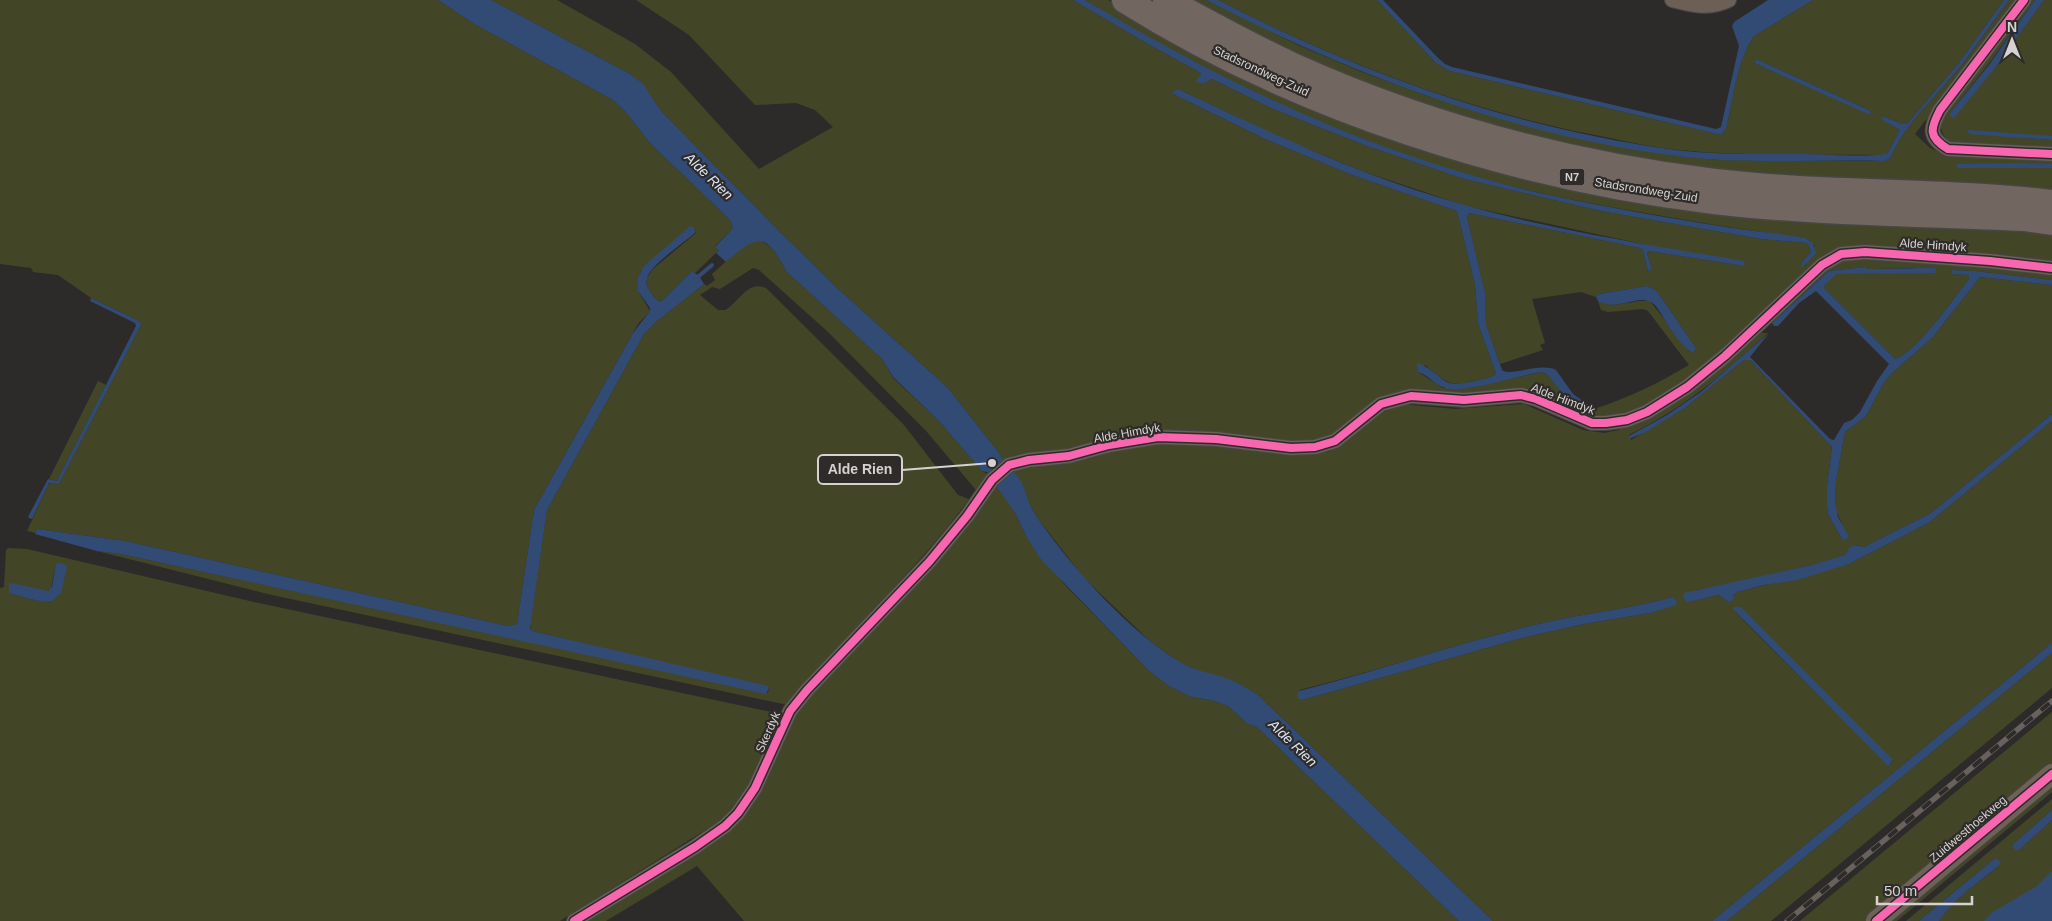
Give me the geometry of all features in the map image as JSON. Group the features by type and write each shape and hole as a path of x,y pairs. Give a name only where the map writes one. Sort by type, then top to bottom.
{"highway":[{"name":"Stadsrondweg-Zuid","path":"1125,0 1208,46 1283,84 1367,118 1446,144 1595,183 1660,194 1772,207 2024,218 2052,222"},
{"name":"Stadsrondweg-Zuid","path":"1166,0 1224,32 1294,66 1376,99 1452,126 1596,163 1717,182 2052,202"}],"street":[{"path":"1672,0 1695,6 1710,6 1729,0"},
{"path":"2024,0 1940,110 1934,122 1933,132 1936,142 1948,149 2052,154"},
{"name":"Alde Himdyk","path":"979,496 1000,472 1009,465 1021,461 1069,456 1109,445 1158,437 1206,438 1291,448 1315,447 1335,441 1381,404 1411,396 1464,400 1521,395 1536,399 1592,423 1615,422 1647,412 1687,387 1725,356 1822,265 1841,254 1865,252 1990,261 2052,268"},
{"name":"Skerdyk","path":"574,921 694,847 725,826 738,813 755,788 790,711 807,690 929,562 967,516 979,496"},
{"name":"Zuidwesthoekweg","path":"1876,921 2052,774"}],"green space":[{"path":"0,0 438,0 476,25 613,100 625,111 650,143 731,221 733,228 715,246 719,250 695,273 692,271 662,301 657,300 648,290 646,279 653,269 696,233 696,230 640,272 638,291 650,311 638,324 534,510 517,624 503,625 125,541 37,529 36,533 27,531 48,485 50,483 59,484 141,325 139,321 91,298 58,275 33,272 31,268 0,264"},
{"path":"491,0 557,0 635,44 671,72 759,169 833,127 815,110 796,103 755,105 689,35 636,0 1073,0 1199,72 1201,74 1199,78 1203,84 1212,79 1271,108 1311,124 1367,146 1464,179 1601,211 1761,239 1806,243 1811,252 1801,263 1805,266 1815,246 1809,240 1800,237 1703,223 1548,194 1475,177 1408,156 1322,123 1230,82 1156,42 1085,0 1108,0 1120,8 1409,143 1447,158 1498,173 2052,230 2052,263 1851,247 1692,376 1650,404 1624,415 1596,418 1525,390 1513,389 1468,395 1408,390 1388,396 1326,439 1303,442 1199,431 1154,430 1117,437 1067,451 1014,456 1004,463 999,453 948,388 837,288 780,232 661,111 642,84 630,74","holes":["1180,90 1279,137 1362,171 1466,206 1745,266 1649,251 1647,253 1652,270 1648,271 1643,251 1640,248 1469,213 1467,217 1485,294 1486,326 1500,364 1543,350 1540,345 1545,343 1532,299 1581,292 1596,297 1599,294 1647,286 1656,290 1696,348 1690,352 1650,301 1611,305 1598,301 1601,310 1608,312 1643,309 1648,311 1689,365 1643,390 1594,409 1594,412 1568,400 1554,381 1542,372 1468,388 1443,388 1418,372 1425,365 1444,380 1454,384 1485,379 1496,374 1478,323 1475,285 1457,211 1352,175 1263,138 1171,93"]},
{"path":"1183,0 1206,0 1300,46 1362,72 1430,97 1566,135 1635,149 1719,160 1885,161 1890,158 1912,122 1961,66 2009,0 2018,0 1915,134 1930,148 1941,153 2052,158 2052,164 1957,165 2052,168 2052,195 1811,180 1665,165 1506,132 1346,79"},
{"path":"1218,0 1377,0 1436,63 1450,71 1721,135 1726,129 1743,57 1754,36 1813,0 2004,0 1958,64 1907,124 1902,124 1883,116 1882,119 1900,130 1888,153 1884,155 1705,152 1658,147 1590,134 1494,111 1446,96 1353,62","holes":["1756,59 1871,111 1870,114 1754,63"]},
{"path":"2028,0 2035,0 1988,65 1950,113 1995,68 2044,0 2052,0 2052,136 2024,138 2052,140 2052,149 1953,144 1943,133 1941,119"},
{"path":"758,240 772,248 786,271 882,359 894,379 939,421 982,471 989,475 976,490 927,432 827,331 759,270 753,268 720,289 712,287 700,295 718,310 725,310 748,290 759,286 766,288 904,425 958,495 969,499 926,552 788,705 272,595 97,551 121,554 768,693 769,688 536,632 531,630 530,624 547,510 644,334 656,322 704,284 707,286 715,280 712,274 734,255 745,246"},
{"path":"1864,257 2052,273 2052,280 1952,270 1952,274 1969,275 1969,279 1924,336 1904,355 1895,359 1824,286 1834,275 1838,274 1936,272 1913,268 1868,269 1865,267 1829,271 1772,323 1771,320 1824,268 1839,260"},
{"path":"1980,277 2052,285 2052,414 1931,513 1864,547 1855,545 1845,555 1833,560 1723,586 1696,590 1689,602 1718,595 1728,602 1737,592 1849,564 1930,522 2052,421 2052,643 1712,921 1493,921 1257,694 1222,677 1182,664 1151,642 1085,579 1039,520 1028,501 1024,487 1011,470 1119,448 1175,441 1316,453 1331,451 1385,411 1400,404 1455,409 1524,404 1583,430 1604,433 1619,430 1621,426 1758,333 1768,333 1703,389 1668,413 1629,435 1631,440 1685,408 1744,360 1750,360 1832,447 1827,487 1827,505 1828,514 1842,539 1842,524 1836,510 1835,501 1836,481 1845,432 1866,416 1883,384 1891,374 1932,338","holes":["1669,598 1650,613 1584,624 1522,638 1302,700 1299,690 1534,625","1733,610 1893,761 1888,765"]},
{"path":"98,381 106,385 57,481 49,479"},
{"path":"997,484 1015,513 1026,536 1065,585 1148,670 1169,686 1191,697 1211,700 1228,706 1248,724 1257,727 1459,921 744,921 697,866 606,921 582,921 725,831 778,747 801,705"},
{"path":"8,548 27,549 254,602 781,714 751,782 740,799 718,822 560,921 0,921 0,588 4,587 6,550","holes":["56,564 52,601 42,602 12,594 51,589"]},
{"path":"2052,653 2052,688 1771,921 1727,921"},
{"path":"2052,712 2052,767 1866,921 1800,921"},
{"path":"2052,782 2052,792 1897,921 1885,921"},
{"path":"2052,799 2052,810 2012,845 2019,850 2052,820 2052,921 1939,921 1959,898 2000,865 1994,859 1919,921 1906,921"}],"water":[{"path":"438,0 491,0 630,74 643,84 661,111 780,232 837,288 948,388 1019,479 1039,520 1068,559 1122,617 1161,649 1185,665 1227,679 1257,694 1493,921 1459,921 1257,727 1248,724 1228,706 1211,700 1191,697 1169,686 1148,670 1040,558 1026,536 1015,513 987,472 982,471 939,421 894,378 882,359 786,271 773,249 760,241 754,242 726,262 716,253 719,250 715,247 733,228 731,221 650,143 625,111 613,100 476,25"},
{"path":"1073,0 1085,0 1194,61 1249,89 1361,138 1419,159 1540,193 1612,208 1805,238 1813,243 1816,253 1803,267 1801,263 1811,252 1806,243 1761,239 1601,211 1464,179 1367,146 1271,108 1212,79 1203,84 1196,81 1201,74 1199,72"},
{"path":"1206,0 1218,0 1327,52 1441,95 1498,113 1557,128 1616,141 1692,152 1860,156 1888,153 1900,130 1881,119 1883,116 1902,124 1907,124 1958,64 2004,0 2009,0 1961,66 1912,122 1890,158 1885,161 1781,161 1703,159 1677,156 1555,133 1495,117 1435,99 1376,77 1262,28"},
{"path":"1377,0 1383,0 1438,58 1452,67 1716,129 1721,127 1739,46 1732,26 1734,22 1768,0 1813,0 1754,36 1743,57 1726,129 1721,135 1450,71 1436,63"},
{"path":"2035,0 2044,0 1995,68 1954,118 1951,117 1950,113 1989,65"},
{"path":"1756,59 1871,111 1870,115 1754,63"},
{"path":"1180,90 1320,154 1428,194 1499,214 1569,230 1744,261 1745,266 1649,251 1647,253 1652,270 1648,271 1643,251 1640,248 1469,213 1467,217 1485,293 1486,325 1502,370 1512,372 1534,368 1549,368 1556,370 1573,394 1594,409 1594,412 1592,414 1582,410 1574,404 1562,393 1550,377 1542,372 1477,386 1445,388 1418,372 1417,364 1428,368 1444,381 1456,384 1485,379 1496,374 1478,323 1475,285 1457,211 1352,175 1263,138 1171,93"},
{"path":"1968,130 2052,136 2052,140 1969,134"},
{"path":"1957,164 2052,164 2052,168 1957,168"},
{"path":"690,226 696,232 655,266 646,281 650,291 659,301 662,301 692,271 699,276 704,284 656,322 644,334 547,510 530,628 536,632 768,686 766,694 121,554 97,551 35,534 37,529 125,541 503,625 517,624 534,510 633,333 650,311 650,308 638,291 638,277 644,266"},
{"path":"1865,267 1868,269 1935,268 1936,270 1935,273 1838,274 1824,286 1895,359 1904,355 1924,336 1969,279 1969,275 1952,274 1952,270 2052,280 2052,285 1980,277 1932,338 1891,374 1883,384 1866,416 1845,432 1836,481 1835,501 1838,517 1849,537 1844,540 1842,539 1828,514 1827,487 1832,447 1750,360 1744,360 1685,408 1646,432 1629,439 1629,436 1667,415 1701,392 1769,333 1750,357 1830,439 1834,440 1844,423 1852,420 1860,412 1889,364 1816,291 1799,303 1778,326 1774,326 1772,323 1829,271"},
{"path":"1647,286 1656,290 1696,348 1693,353 1685,347 1670,329 1653,303 1639,300 1612,305 1598,301 1596,297 1599,294"},
{"path":"91,298 139,321 141,325 59,484 49,483 32,519 28,517 48,479 57,481 136,326 135,323 90,301"},
{"path":"2052,414 2052,421 1930,522 1849,564 1797,580 1764,585 1737,592 1733,596 1733,600 1728,602 1718,595 1689,602 1686,602 1683,597 1684,593 1812,565 1845,555 1853,545 1864,547 1931,513"},
{"path":"59,563 67,567 61,593 52,601 42,602 9,592 9,584 12,583 48,591 52,587 56,564"},
{"path":"1669,598 1677,601 1676,605 1650,613 1584,624 1522,638 1302,700 1298,698 1297,694 1299,691 1504,632"},
{"path":"1734,607 1741,607 1893,760 1888,766 1733,609"},
{"path":"2052,643 2052,653 1727,921 1712,921"},
{"path":"2052,810 2052,820 2019,850 2015,850 2012,845"},
{"path":"1994,859 2001,863 2000,865 1959,898 1939,921 1919,921"},
{"path":"2052,871 2052,921 1984,921 1991,913 2037,886"}],"waterway":[{"path":"699,276 712,265"}],"railway":[{"path":"1787,921 2052,701"}],"cycle path":[{"path":"2024,0 1940,110 1934,122 1933,132 1937,141 1948,149 2052,154"},
{"path":"574,921 695,847 725,826 738,813 755,788 790,711 807,690 929,562 967,516 992,480 1009,465 1029,460 1069,456 1109,445 1158,437 1216,439 1291,448 1315,447 1335,441 1381,404 1411,396 1464,400 1521,395 1536,399 1592,423 1627,420 1647,412 1687,387 1725,356 1822,265 1841,254 1865,252 1990,261 2052,268"},
{"path":"1876,921 2052,774"}],"place":[{"name":"Alde Rien","path":"992,463"}]}
